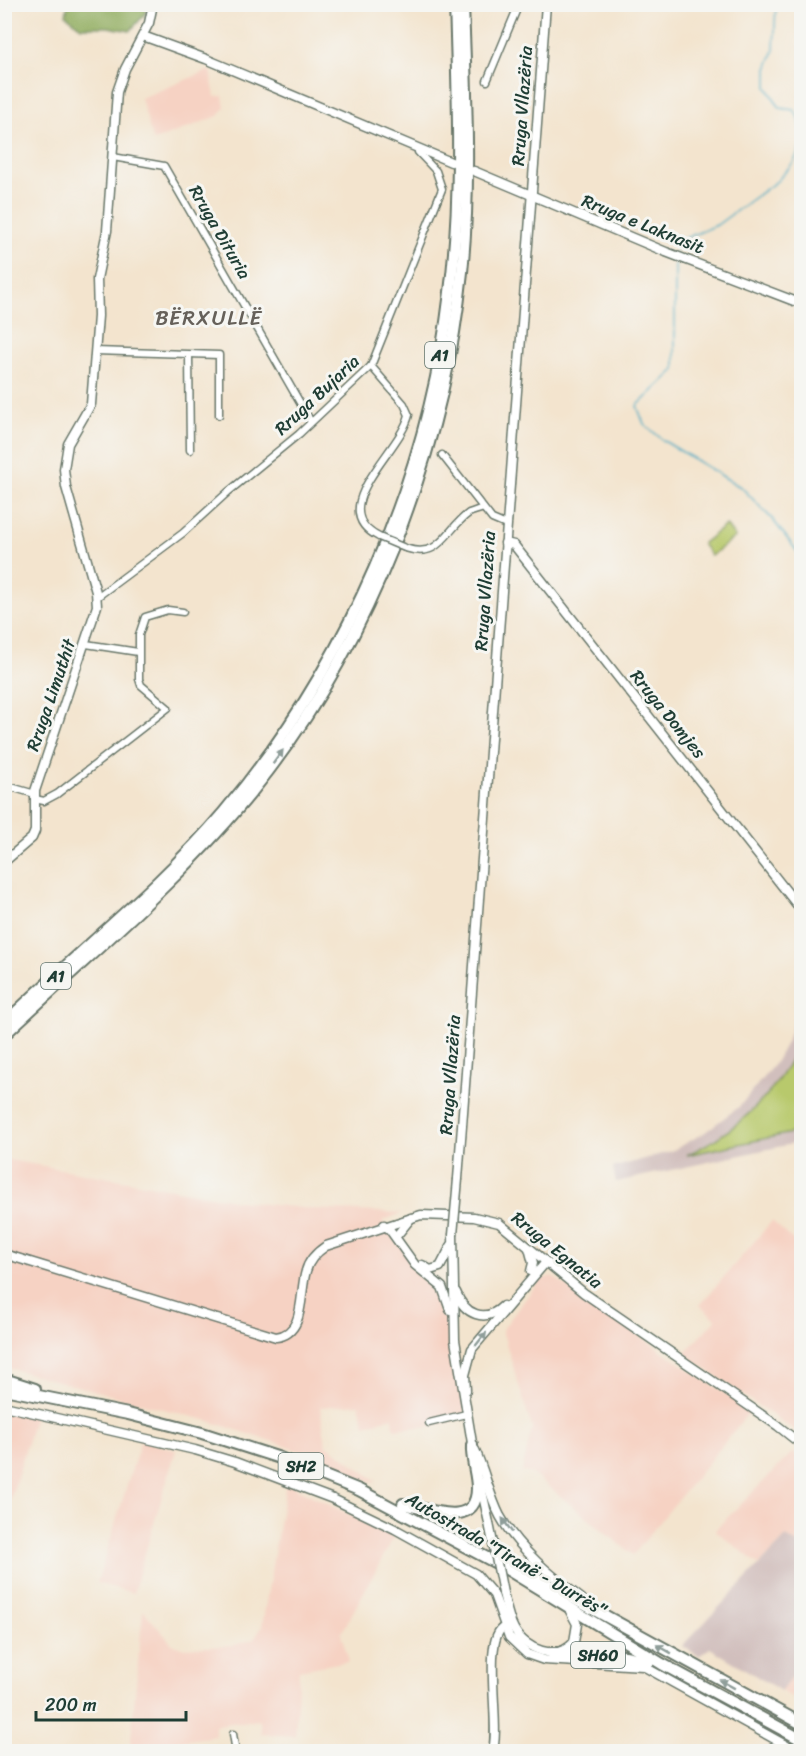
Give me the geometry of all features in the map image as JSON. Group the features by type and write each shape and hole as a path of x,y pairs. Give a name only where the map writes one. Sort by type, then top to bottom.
{"highway":[{"name":"A1","path":"4,1024 137,902 224,811 274,745 314,684 366,587 409,476 435,381 446,320 458,191 455,4"},
{"name":"A1","path":"4,1035 103,946 197,854 281,754 339,658 374,591 395,540 434,424 458,300 467,178 463,4"},
{"path":"4,1041 103,946"},
{"name":"Autostrada \"Tiranë - Durrës\"","path":"4,1381 166,1417 254,1442 326,1469 403,1504 801,1724"},
{"name":"Autostrada \"Tiranë - Durrës\"","path":"4,1389 166,1423 307,1468 396,1508 500,1565 570,1611 801,1740"},
{"path":"403,1504 448,1515 466,1510 474,1503 477,1492 472,1445"},
{"name":"SH60","path":"552,1653 643,1663"},
{"path":"643,1663 662,1664"}],"main road":[{"path":"98,597 66,487 64,469 71,436 91,404 98,316 97,279 107,231 117,92 125,69 143,36 153,4"},
{"name":"Rruga Vllazëria","path":"453,1238 546,4"},
{"path":"143,36 206,59 451,162"},
{"name":"Rruga e Laknasit","path":"474,171 666,252 801,304"},
{"name":"Rruga Domjes","path":"505,543 514,545 801,911"},
{"name":"Rruga Limuthit","path":"4,862 34,835 35,797 96,614 98,597"},
{"name":"Rruga Egnatia","path":"4,1254 276,1337 285,1336 294,1326 306,1271 315,1253 335,1241 393,1222 432,1214 487,1219 507,1228 558,1272 610,1312 778,1426 801,1445"},
{"path":"398,1237 413,1217"},
{"path":"393,1222 406,1250 423,1267 430,1270 442,1265 453,1238"},
{"path":"384,1225 398,1237 415,1264 442,1287 454,1322"},
{"name":"SH60","path":"453,1238 454,1322 466,1414 503,1593 509,1618 520,1638 539,1650 552,1653"},
{"path":"528,1247 533,1263 533,1273"},
{"path":"466,1414 465,1375 472,1349 544,1260"},
{"path":"453,1280 465,1309 473,1314 488,1316 504,1305 533,1273 558,1272"},
{"path":"4,1406 195,1450 235,1462 333,1499 395,1529 476,1574 494,1595 504,1627 516,1646 538,1659 643,1663 798,1752"},
{"path":"472,1445 501,1516 513,1534 543,1568 594,1609"},
{"path":"552,1653 568,1648 576,1640 577,1624 570,1611"},
{"path":"492,1752 495,1742 492,1702 496,1636 504,1627"}],"street":[{"path":"487,81 519,4"},
{"name":"Rruga Bujaria","path":"98,597 183,533 311,422 371,366 442,189 437,174 418,152 418,148"},
{"name":"Rruga Dituria","path":"112,157 164,166 311,422"},
{"path":"95,351 219,355 219,415"},
{"path":"189,355 190,450"},
{"path":"371,366 404,404 409,415 395,444 359,499 358,516 362,525 379,537 420,552 434,548 467,515 483,508"},
{"path":"442,455 483,508 497,523 506,525"},
{"path":"4,785 44,801 57,794 168,708 141,685 139,635 145,617 168,610 183,612"},
{"path":"86,644 138,652"},
{"path":"429,1423 466,1414"},
{"path":"233,1734 236,1752"}],"shaded area":[{"path":"210,70 215,97 223,96 225,108 218,116 153,141 141,98"},
{"path":"801,999 801,1036 782,1075 760,1103 731,1130 690,1154 801,1131 801,1142 616,1182 613,1168 672,1151 704,1133 740,1106 775,1063 787,1041"},
{"path":"4,1159 239,1201 311,1209 402,1213 382,1221 398,1244 437,1282 454,1322 467,1418 432,1426 394,1429 393,1417 365,1425 359,1404 320,1407 326,1444 378,1482 362,1480 287,1446 205,1420 5,1367"},
{"path":"772,1221 801,1247 801,1435 684,1354 716,1319 700,1305"},
{"path":"552,1276 750,1411 633,1555 531,1473 522,1472 532,1428 502,1330 540,1280"},
{"path":"4,1410 35,1416 5,1518 4,1518"},
{"path":"141,1440 176,1450 133,1593 97,1583"},
{"path":"793,1452 801,1461 801,1546 786,1537 759,1565 715,1530"},
{"path":"286,1483 394,1537 341,1634 349,1661 299,1670 295,1736 261,1734 260,1720 215,1725 215,1736 130,1749 143,1610 172,1644 181,1648 232,1646 254,1639 262,1626"},
{"path":"786,1537 801,1546 802,1663 781,1691 710,1648 699,1656 682,1646"},
{"path":"801,1663 801,1702 781,1691"}],"green space":[{"path":"68,4 147,5 146,13 130,31 108,27 81,27 66,15"},
{"path":"726,525 735,537 711,556 702,544"},
{"path":"801,1036 801,1131 687,1155 724,1134 756,1107 782,1075"}],"waterway":[{"path":"776,4 774,50 767,69 767,87 780,108 794,110 800,120 802,134"},
{"path":"676,252 681,240 717,225 777,181 794,162 802,143"},
{"path":"675,261 675,370 637,406 644,424 664,441 742,488 773,520 800,555 802,568"}],"district":[{"name":"BËRXULLË","path":"209,318"}]}
